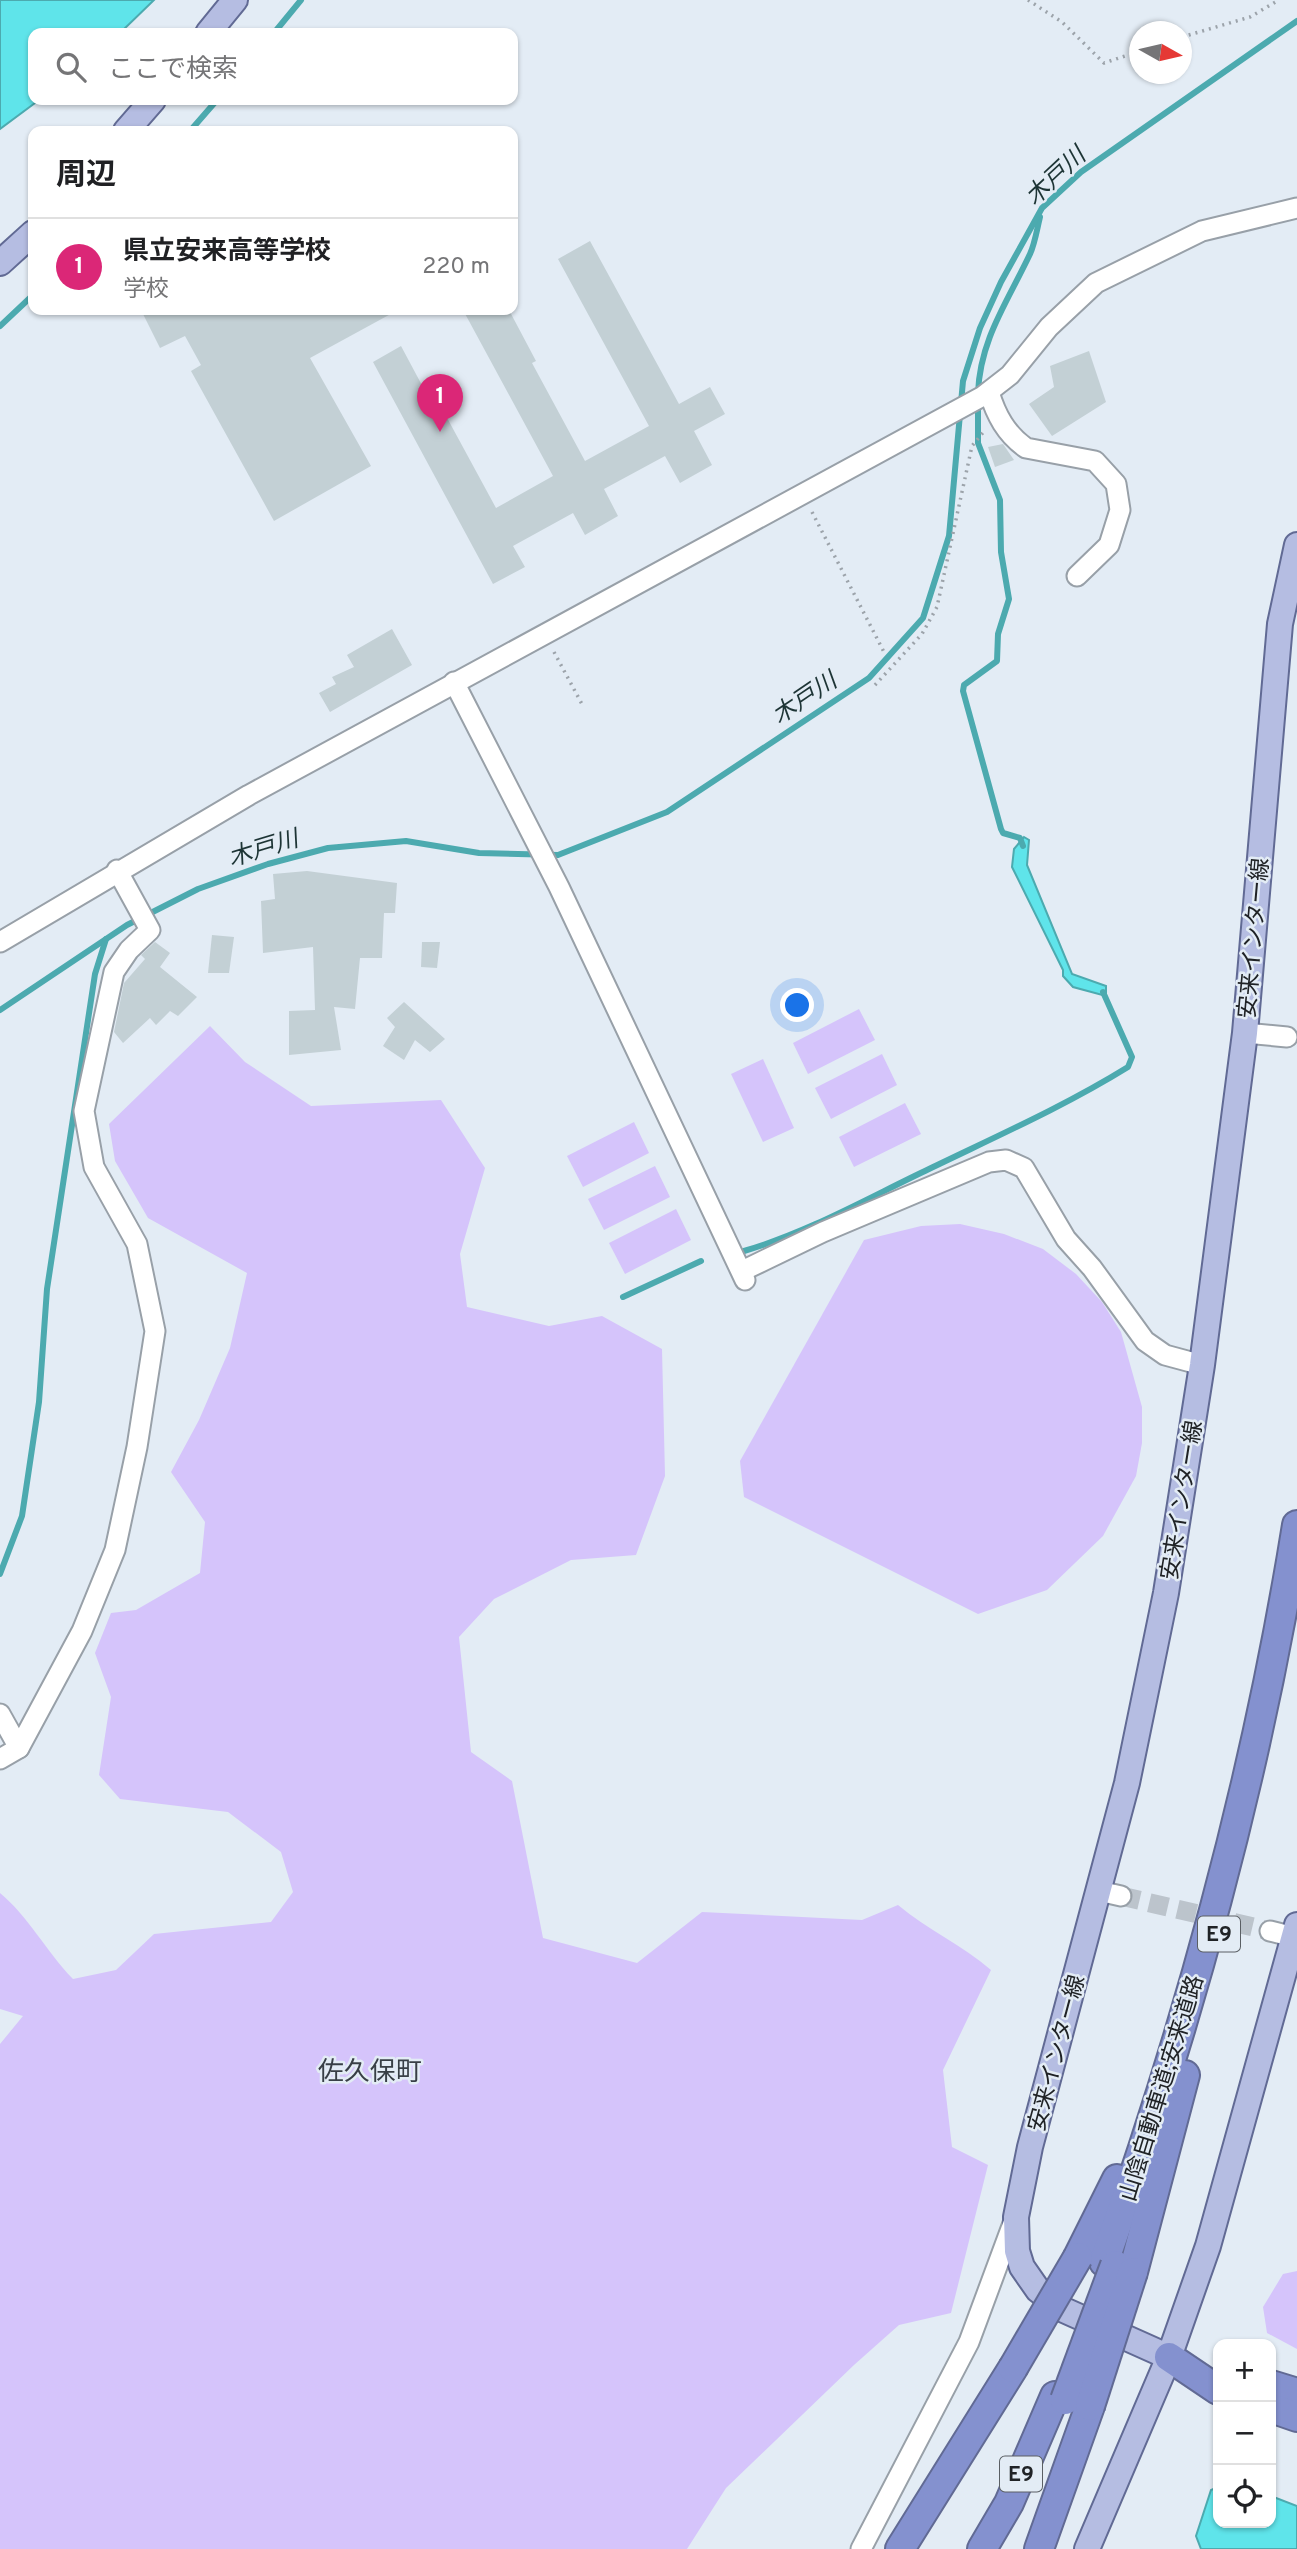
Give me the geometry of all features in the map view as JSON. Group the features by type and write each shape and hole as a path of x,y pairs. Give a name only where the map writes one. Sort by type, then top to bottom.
{"highway":[{"name":"山陰自動車道;安来道路","path":"1107,2264 1191,1993 1259,1728 1297,1525"},
{"name":"山陰自動車道;安来道路","path":"1107,2264 1212,1963 1260,1770 1297,1595"},
{"path":"900,2549 1013,2368 1107,2264"},
{"path":"1039,2549 1070,2401 1107,2264"},
{"path":"1169,2357 1213,2367"},
{"path":"1169,2357 1213,2387"},
{"path":"1276,2387 1297,2393"},
{"name":"E9","path":"982,2549 1070,2401"},
{"name":"E9","path":"1003,2549 1070,2401"},
{"path":"1276,2410 1297,2417"}],"main road":[{"path":"212,28 235,0"},
{"path":"130,126 149,105"},
{"path":"0,263 28,238"},
{"name":"安来インター線","path":"1169,2357 1064,2310 1038,2290 1022,2267 1017,2251 1016,2217 1030,2147 1110,1893 1127,1783 1166,1593 1202,1364 1245,1032 1280,624 1297,545"},
{"path":"1087,2549 1169,2357 1208,2246 1287,1931"}],"street":[{"path":"0,942 117,870 454,682 986,394 1018,367 1049,327 1096,284 1202,231 1297,208"},
{"path":"986,394 996,414 1020,444 1026,448 1095,461 1116,484 1120,510 1114,532 1096,560 1077,576"},
{"path":"454,682 559,887 743,1276 823,1232 989,1162 1006,1160 1024,1168 1066,1239 1145,1341 1165,1355 1202,1364"},
{"path":"0,1759 19,1748 82,1631 115,1550 141,1422 155,1331 137,1244 94,1167 84,1111 111,982 121,960 150,930 117,870"},
{"path":"1245,1032 1287,1037"},
{"path":"0,1714 19,1748"},
{"path":"861,2549 970,2342 1005,2238 1016,2217"}],"path":[{"path":"1028,0 1062,22 1104,63 1129,54"},
{"path":"1192,34 1251,18 1279,0"},
{"path":"875,685 922,634 937,607 975,442 981,436"},
{"path":"803,495 885,654"},
{"path":"543,633 583,706"}],"shaded area":[{"path":"859,1009 875,1040 808,1074 793,1043"},
{"path":"210,1026 245,1062 311,1106 441,1100 485,1168 460,1254 467,1307 549,1326 602,1316 662,1349 665,1476 636,1555 571,1560 494,1599 459,1637 471,1752 512,1781 543,1938 637,1963 702,1912 862,1920 898,1905 991,1970 943,2070 952,2147 988,2165 951,2313 899,2325 854,2365 726,2488 687,2549 0,2549 0,2044 23,2016 0,2009 0,1893 19,1912 73,1979 116,1970 154,1934 271,1922 293,1892 281,1852 228,1812 120,1799 99,1775 111,1697 95,1653 111,1613 136,1610 200,1573 205,1522 171,1472 199,1420 230,1348 247,1273 148,1218 115,1161 109,1124"},
{"path":"882,1054 897,1085 831,1119 815,1088"},
{"path":"763,1059 794,1128 763,1142 731,1074"},
{"path":"905,1103 921,1134 854,1167 839,1137"},
{"path":"634,1122 649,1153 583,1187 567,1156"},
{"path":"655,1166 670,1197 604,1230 588,1199"},
{"path":"676,1209 691,1240 625,1274 609,1243"},
{"path":"960,1224 1004,1234 1043,1249 1076,1274 1102,1302 1121,1332 1142,1407 1142,1443 1136,1476 1103,1536 1047,1590 978,1614 744,1497 740,1461 864,1240 921,1226"},
{"path":"1297,2271 1297,2349 1267,2333 1263,2307 1283,2274"}],"water":[{"path":"0,0 154,0 125,28 28,28 28,105 32,105 0,129"},
{"path":"1024,837 1029,840 1027,865 1072,974 1106,986 1106,996 1073,987 1063,976 1063,970 1012,867 1014,849"},
{"path":"1213,2489 1213,2528 1276,2528 1276,2498 1297,2506 1297,2549 1201,2549 1196,2536"}],"building":[{"path":"590,241 679,404 710,387 725,414 694,431 712,465 680,483 665,456 604,489 618,516 585,535 573,513 513,546 525,567 493,584 373,362 401,346 432,404 439,403 496,508 553,476 466,315 512,315 536,361 532,363 585,461 649,426 558,259"},
{"path":"144,315 389,315 310,358 371,466 274,521 191,371 201,365 185,336 160,348"},
{"path":"1089,351 1106,402 1052,436 1029,404 1054,387 1050,366"},
{"path":"1003,444 1014,460 995,467 988,447"},
{"path":"392,629 412,665 330,712 319,693 336,684 332,677 354,667 347,655"},
{"path":"307,871 397,883 395,913 384,913 382,958 360,958 355,1009 334,1007 341,1050 289,1055 289,1011 315,1010 313,947 263,953 261,901 275,899 273,874"},
{"path":"212,935 234,937 229,973 208,973"},
{"path":"155,942 170,953 160,967 197,997 178,1016 170,1011 156,1025 150,1018 123,1043 114,1032 124,983 145,959 141,955"},
{"path":"422,942 440,942 437,968 421,967"},
{"path":"404,1002 445,1039 430,1052 415,1040 404,1060 383,1046 395,1027 387,1018"}],"waterway":[{"path":"278,28 301,0"},
{"name":"木戸川","path":"0,1010 127,925 198,889 268,864 328,848 406,841 479,853 558,855 667,812 869,678 923,618 949,536 963,381 980,328 1001,282 1042,208 1081,172 1297,21"},
{"path":"194,126 213,105"},
{"path":"978,393 984,355 1004,304 1030,254 1040,217"},
{"path":"0,326 28,300"},
{"path":"978,404 978,443 1000,500 1001,552 1009,599 998,634 997,661 964,685 963,691 1001,829 1003,833 1020,838 1023,846"},
{"path":"0,1574 22,1516 39,1402 47,1289 95,974 106,939"},
{"path":"744,1251 838,1214 1055,1108 1128,1067 1132,1057 1103,992"},
{"path":"623,1297 701,1261"}],"tunnel":[{"path":"1121,1896 1270,1931"}],"place":[{"name":"県立安来高等学校","path":"440,432"}],"district":[{"name":"佐久保町","path":"370,2071"}]}
